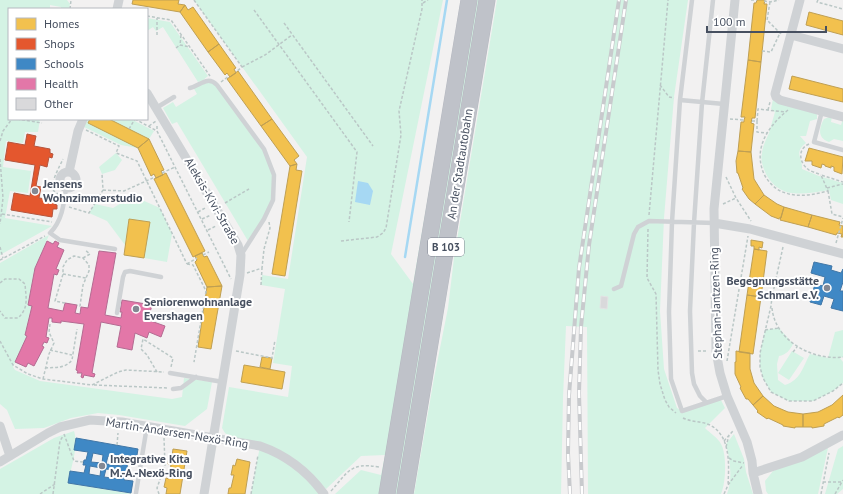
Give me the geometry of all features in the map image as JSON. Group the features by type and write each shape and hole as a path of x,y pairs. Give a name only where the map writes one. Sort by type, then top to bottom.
{"highway":[{"name":"An der Stadtautobahn","path":"387,494 469,0"},
{"name":"An der Stadtautobahn","path":"404,494 487,0"}],"street":[{"name":"Stephan-Jantzen-Ring","path":"735,0 714,209 716,351 720,373 727,396 747,442 758,494"},
{"path":"800,0 775,94 776,97 780,100 843,117"},
{"path":"791,35 843,49"},
{"name":"Aleksis-Kivi-Straße","path":"148,95 155,112 238,244 241,255 240,275 204,494"},
{"path":"66,188 71,187 76,181 75,176 69,172 81,123"},
{"path":"714,223 750,229 838,253"},
{"name":"Martin-Andersen-Nexö-Ring","path":"0,462 60,427 90,420 106,421 147,426 260,446 280,454 300,468 312,479 324,494"},
{"path":"0,426 10,456"},
{"path":"753,473 802,457 843,435"}],"lane":[{"path":"692,0 680,100 672,222 669,312 671,379 682,411 727,396"},
{"path":"706,402 700,396 694,384 691,352 690,311 702,102 713,0"},
{"path":"190,88 206,81 210,81 217,85 264,149 274,175 273,200 241,255"},
{"path":"155,112 174,97"},
{"path":"680,100 724,104"},
{"path":"822,111 814,142 843,150"},
{"path":"66,188 58,223 50,232 60,240 115,249"},
{"path":"614,289 621,286 635,230 638,227 649,221 714,223"},
{"path":"117,313 125,272 161,277"},
{"path":"170,373 223,382"},
{"path":"173,389 181,388 196,377"},
{"path":"136,493 147,426"}],"path":[{"path":"194,0 242,67"},
{"path":"341,241 377,237 383,233 386,228 401,135 399,111 423,3 422,0"},
{"path":"423,3 428,0"},
{"path":"751,0 757,0"},
{"path":"764,1 770,2 779,0"},
{"path":"818,0 817,2 843,9"},
{"path":"770,2 767,20 780,33 791,35"},
{"path":"254,10 358,152 349,222"},
{"path":"148,16 171,20 210,75 210,81"},
{"path":"157,18 157,35"},
{"path":"284,23 373,146"},
{"path":"762,51 771,52 780,33"},
{"path":"176,48 180,45 181,35"},
{"path":"236,72 242,67 265,55 293,35"},
{"path":"180,45 190,47"},
{"path":"217,85 229,76"},
{"path":"660,85 669,97 680,100"},
{"path":"796,104 786,112 767,133 761,147 760,159 763,171 770,183 781,192 793,195 803,195 828,191"},
{"path":"767,133 757,132 758,109 786,112"},
{"path":"155,112 157,131 216,248"},
{"path":"722,118 744,120"},
{"path":"0,141 3,131 11,120"},
{"path":"23,120 42,123"},
{"path":"129,129 134,120"},
{"path":"137,120 157,131"},
{"path":"752,121 757,121"},
{"path":"81,123 119,146 116,153 136,161 187,264"},
{"path":"813,144 807,144 800,152 803,163 809,169 843,183"},
{"path":"0,160 3,188 0,224"},
{"path":"162,173 175,167"},
{"path":"724,172 736,198 751,220 726,366"},
{"path":"63,206 89,213 103,190 102,174"},
{"path":"821,175 828,191 832,214 843,218 838,253"},
{"path":"103,190 124,191 155,177"},
{"path":"827,188 843,183"},
{"path":"225,203 250,189"},
{"path":"714,209 736,198"},
{"path":"261,285 264,249 270,228 268,210"},
{"path":"2,214 58,223"},
{"path":"0,260 50,232"},
{"path":"785,239 760,353 760,367 763,378 771,392 789,401 813,401 833,391 843,383"},
{"path":"83,258 90,254 85,250 86,244"},
{"path":"0,247 3,258"},
{"path":"203,255 209,252"},
{"path":"65,303 55,301 63,274 63,267 67,260 74,256 83,258 89,265 89,271 83,285 80,306 77,306"},
{"path":"187,264 197,258"},
{"path":"187,264 193,265 206,291 194,362"},
{"path":"245,274 262,268"},
{"path":"63,274 86,278"},
{"path":"0,283 5,279 19,279 25,284 26,305 24,312 18,318 0,318"},
{"path":"771,306 772,315 779,328 804,351 816,356 828,358 843,357"},
{"path":"0,311 5,318"},
{"path":"43,379 50,350 54,343 49,332 50,324"},
{"path":"765,330 779,328"},
{"path":"45,368 65,366 72,360 78,329"},
{"path":"144,336 141,349 147,355 156,372"},
{"path":"92,385 118,372 126,370 170,373 173,358 143,339"},
{"path":"232,351 272,358 275,340"},
{"path":"0,341 13,365 28,374 43,379 92,385 173,389"},
{"path":"793,352 797,346"},
{"path":"50,350 73,355"},
{"path":"691,352 716,351"},
{"path":"724,441 727,436 739,425"},
{"path":"117,445 118,433"},
{"path":"53,494 60,441 64,434 74,461 83,462"},
{"path":"726,449 726,442 730,434"},
{"path":"159,494 157,488 165,465 164,436"},
{"path":"721,436 727,436"},
{"path":"821,494 830,447 829,443"},
{"path":"251,494 258,455"},
{"path":"724,494 728,485 745,463 734,461 729,458"},
{"path":"328,494 351,468 360,466 376,467"},
{"path":"823,482 842,481"},
{"path":"835,494 842,481"},
{"path":"40,494 55,484"}],"green space":[{"path":"0,0 67,0 70,4 69,8 61,8 50,5 50,8 8,8 8,120 40,120 38,132 25,132 23,143 6,141 3,167 31,171 28,193 10,191 5,218 52,226 0,255"},
{"path":"194,0 443,0 391,254 413,284 449,75 382,494 335,494 361,470 381,475 385,455 361,456 326,489 304,467 231,437 225,433 222,428 229,387 288,397 292,366 273,363 285,289 261,285 262,275 288,279 307,157"},
{"path":"475,0 480,0 398,494 393,494"},
{"path":"497,0 688,0 674,97 664,218 660,311 664,369 677,408 682,411 720,398 725,408 705,428 718,440 723,449 725,469 724,483 721,494 588,494 587,327 566,326 561,494 414,494 448,308 454,258"},
{"path":"148,18 170,22 208,76 202,81 198,82 163,27 156,31 153,27 148,30"},
{"path":"214,82 264,149 274,175 274,189 268,210 248,241 177,122 172,124 163,108 173,102 176,107 197,94 193,87 199,84"},
{"path":"773,99 815,110 817,119 810,121 806,136 800,136 806,143 799,153 802,169 843,183 843,204 831,200 829,190 802,194 785,192 778,188 766,174 761,156 775,112 771,109"},
{"path":"832,116 831,122 841,125 843,119 843,141 834,139 829,142 822,138 820,129 824,119"},
{"path":"85,120 90,120 88,123 138,148 121,145 82,126"},
{"path":"111,120 133,120 154,131 149,139"},
{"path":"116,153 122,160 115,170 102,174 99,167"},
{"path":"133,196 160,208 172,234 167,262 144,258 149,222 129,219 125,245 107,221 89,213 95,204 113,208"},
{"path":"49,235 35,268 29,305 32,306 25,335 27,336 13,367 15,370 40,381 172,399 182,397 184,378 212,382 207,409 185,426 98,413 71,418 44,428 15,429 7,410 0,404 0,263"},
{"path":"779,328 793,344 788,352 779,356 777,364 778,380 785,385 795,380 810,354 828,358 835,332 843,330 843,357 840,358 843,362 843,383 833,391 813,401 789,401 771,392 763,378 760,367 760,353 765,330"},
{"path":"792,351 804,358 789,380 778,373"},
{"path":"74,431 76,443 68,483 133,494 0,494 0,469 54,438"},
{"path":"734,434 744,459 746,472 753,494 727,494 730,482 730,469 726,444"},
{"path":"260,446 289,460 320,494 251,494"},
{"path":"843,446 843,489 837,494 825,494 838,449"},
{"path":"828,448 818,494 768,494 766,491 765,481 773,471"}],"water":[{"path":"358,181 368,183 373,191 370,205 355,202"}],"building: Homes":[{"path":"133,0 179,0 178,4 185,5 180,12 132,4"},
{"path":"757,0 765,0 764,4 767,4 761,62 748,60 754,3 756,3"},
{"path":"185,5 188,10 193,7 219,44 208,52 180,12"},
{"path":"809,12 843,21 843,35 806,25"},
{"path":"219,44 236,68 234,69 236,73 230,77 227,73 225,75 208,52"},
{"path":"748,60 761,62 755,118 752,118 751,123 754,124 751,152 738,151 741,122 744,122 745,117 741,117"},
{"path":"238,71 272,119 261,126 227,79"},
{"path":"792,76 843,89 843,102 789,89"},
{"path":"272,119 299,156 294,160 297,164 290,166 261,126"},
{"path":"90,120 111,120 149,139 138,148 88,123"},
{"path":"149,139 164,170 161,171 163,175 156,178 154,174 151,176 138,148"},
{"path":"809,148 843,157 842,174 834,171 834,167 831,166 831,168 822,164 821,168 812,165 812,161 805,161"},
{"path":"738,151 751,152 754,179 764,195 755,204 749,199 742,189 743,188 737,173 736,161"},
{"path":"297,164 296,170 302,171 285,276 272,274 290,166"},
{"path":"166,173 205,251 193,257 154,179"},
{"path":"764,195 784,207 781,218 779,219 771,216 755,204"},
{"path":"784,207 812,215 808,227 780,220"},
{"path":"812,215 840,222 839,225 843,226 843,237 841,237 842,234 837,233 836,235 808,227"},
{"path":"129,219 150,222 144,258 124,255"},
{"path":"751,240 763,242 762,248 759,247 759,250 754,249 754,246 751,246"},
{"path":"754,249 767,251 761,297 747,295"},
{"path":"202,253 204,257 207,256 222,286 207,287 195,262 197,260 195,256"},
{"path":"222,286 211,349 198,347 207,287"},
{"path":"747,295 761,297 753,354 739,352"},
{"path":"736,351 750,353 750,369 754,383 763,396 753,405 748,399 746,399 735,374"},
{"path":"262,357 272,358 270,369 260,367"},
{"path":"244,365 285,372 282,389 241,382"},
{"path":"843,395 843,415 824,424 824,426 812,428 803,427 803,414 818,412 832,405"},
{"path":"763,396 774,406 788,412 803,414 803,427 795,428 783,426 768,418 767,419 757,412 758,411 753,405"},
{"path":"173,449 187,451 180,494 166,494 167,488 164,487 166,478 169,479 171,465 168,464 169,456 172,456"},
{"path":"237,459 250,462 245,494 228,494 234,475 231,475 233,465 235,466"}],"building: Shops":[{"path":"27,134 36,136 34,146 50,149 50,153 53,154 52,158 49,157 47,167 40,165 36,186 41,187 39,198 55,200 54,204 57,205 57,209 53,209 52,217 11,210 14,193 30,196 35,165 5,160 8,142 25,145"}],"building: Schools":[{"name":"Begegnungsstätte Schmarl e.V.","path":"814,262 832,266 831,270 841,273 843,269 843,282 840,291 843,291 843,311 831,308 834,299 824,296 821,305 810,302 815,284 823,286 825,277 811,273"},
{"name":"Integrative Kita M.-A.-Nexö-Ring","path":"76,438 138,449 136,461 128,460 127,467 130,468 129,473 125,472 124,480 133,481 131,493 68,483 70,471 84,473 86,465 83,465 88,452 74,450","holes":["93,453 103,455 102,463 91,462","108,456 123,458 122,466 106,464","90,466 101,468 100,476 89,474","106,469 121,471 120,479 104,477"]}],"building: Health":[{"name":"Seniorenwohnanlage Evershagen","path":"47,241 53,244 55,241 59,243 57,247 64,250 56,269 59,270 57,275 54,274 48,308 63,311 65,303 77,305 75,313 80,314 81,307 88,308 99,251 116,253 105,315 121,318 122,312 120,312 122,300 152,305 148,320 165,326 161,337 149,332 147,338 135,333 132,350 117,347 121,326 101,322 92,373 95,374 94,377 84,375 83,378 81,377 82,373 77,373 78,371 76,370 84,324 61,321 61,323 52,322 52,318 49,318 46,337 49,338 47,343 44,342 42,346 44,347 34,366 28,363 26,367 15,362 27,336 25,335 32,306 28,305 35,268"}],"building: Other":[{"path":"601,296 608,297 607,309 600,308"}],"waterway":[{"path":"405,257 447,0"}],"railway":[{"path":"570,494 568,453 569,395 579,268 619,0"},
{"path":"582,494 579,393 581,327 589,245 626,0"}],"place":[{"name":"Jensens Wohnzimmerstudio","path":"35,191"},
{"name":"Begegnungsstätte Schmarl e.V.","path":"827,288"},
{"name":"Seniorenwohnanlage Evershagen","path":"136,309"},
{"name":"Integrative Kita M.-A.-Nexö-Ring","path":"102,466"}]}
